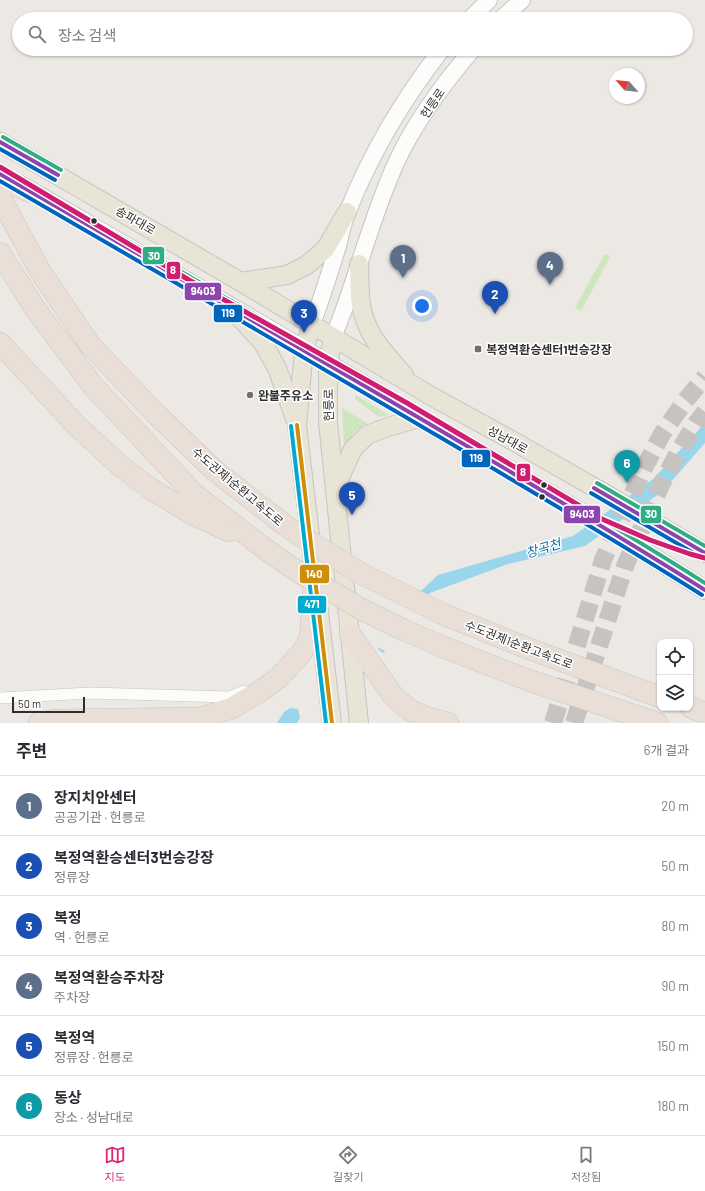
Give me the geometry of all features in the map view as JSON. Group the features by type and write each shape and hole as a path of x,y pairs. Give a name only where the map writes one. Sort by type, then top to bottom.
{"highway":[{"path":"0,192 31,192"},
{"name":"수도권제1순환고속도로","path":"0,192 40,271 90,345 155,413 214,470 290,529 360,573 445,615 527,648 657,695"},
{"path":"0,253 36,310 93,386 194,494 264,548 292,568 361,609 404,630 528,680 657,723"},
{"path":"0,328 45,392"},
{"path":"0,343 45,392 113,461 134,477 192,514 264,548"},
{"path":"39,723 55,720 201,718 232,708 276,679 302,652 310,639 315,570"},
{"path":"350,634 394,697 410,710 426,717 448,723"},
{"path":"693,708 705,713"}],"main road":[{"path":"477,12 489,0"},
{"path":"509,12 522,0"},
{"name":"헌릉로","path":"332,723 297,425 304,350 322,299 347,212 366,171 384,138 412,92 437,56"},
{"name":"헌릉로","path":"359,723 328,422 328,364 333,338 377,209 397,161 414,129 432,101 450,75 467,56"},
{"name":"송파대로","path":"0,142 312,324"},
{"path":"0,174 231,307 585,515 705,590"},
{"path":"241,282 287,275 307,265 326,248 347,212"},
{"path":"359,264 360,302 367,325 376,340 410,384"},
{"path":"231,307 263,344 277,368 297,425"},
{"name":"성남대로","path":"312,324 410,384 604,493 705,553"},
{"path":"334,489 353,450 367,435 388,427 420,418"}],"street":[{"path":"0,698 90,693 229,698 266,681 296,647 313,600"}],"green space":[{"path":"606,254 610,256 609,259 581,311 575,308 604,255"},
{"path":"355,395 389,415 379,417 355,399"},
{"path":"342,408 367,423 354,432 346,445 344,444"}],"water":[{"name":"창곡천","path":"705,423 705,443 663,491 585,546 508,564 430,593 389,648 383,653 378,649 377,632 438,575 573,536 653,479"},
{"path":"290,708 298,709 300,718 297,723 277,723 284,712"}],"pier":[{"path":"419,590 431,596 391,649 387,652 375,646 375,631"}],"tunnel":[{"path":"553,723 603,560 645,466 662,434 685,401 705,377"},
{"path":"574,723 625,566 660,487 680,449 705,412"}],"transit line":[{"name":"30","path":"3,137 61,170"},
{"name":"9403","path":"0,142 58,175"},
{"name":"119","path":"0,149 55,180"},
{"name":"8","path":"0,167 189,280 407,403 602,519 650,540 705,558"},
{"name":"30","path":"3,169 492,454 705,583"},
{"name":"9403","path":"0,174 489,459 705,590"},
{"name":"119","path":"0,181 487,465 702,595"},
{"name":"140","path":"297,425 332,723"},
{"name":"471","path":"291,426 326,723"},
{"name":"30","path":"597,483 705,546"},
{"name":"9403","path":"594,488 705,553"},
{"name":"119","path":"591,493 702,558"}],"place":[{"name":"장지치안센터","path":"403,278"},
{"name":"복정역환승주차장","path":"550,285"},
{"name":"복정역환승센터3번승강장","path":"495,314"},
{"name":"복정","path":"304,333"},
{"name":"복정역환승센터1번승강장","path":"478,349"},
{"name":"완불주유소","path":"250,395"},
{"name":"동상","path":"627,483"},
{"name":"복정역","path":"352,515"}]}
